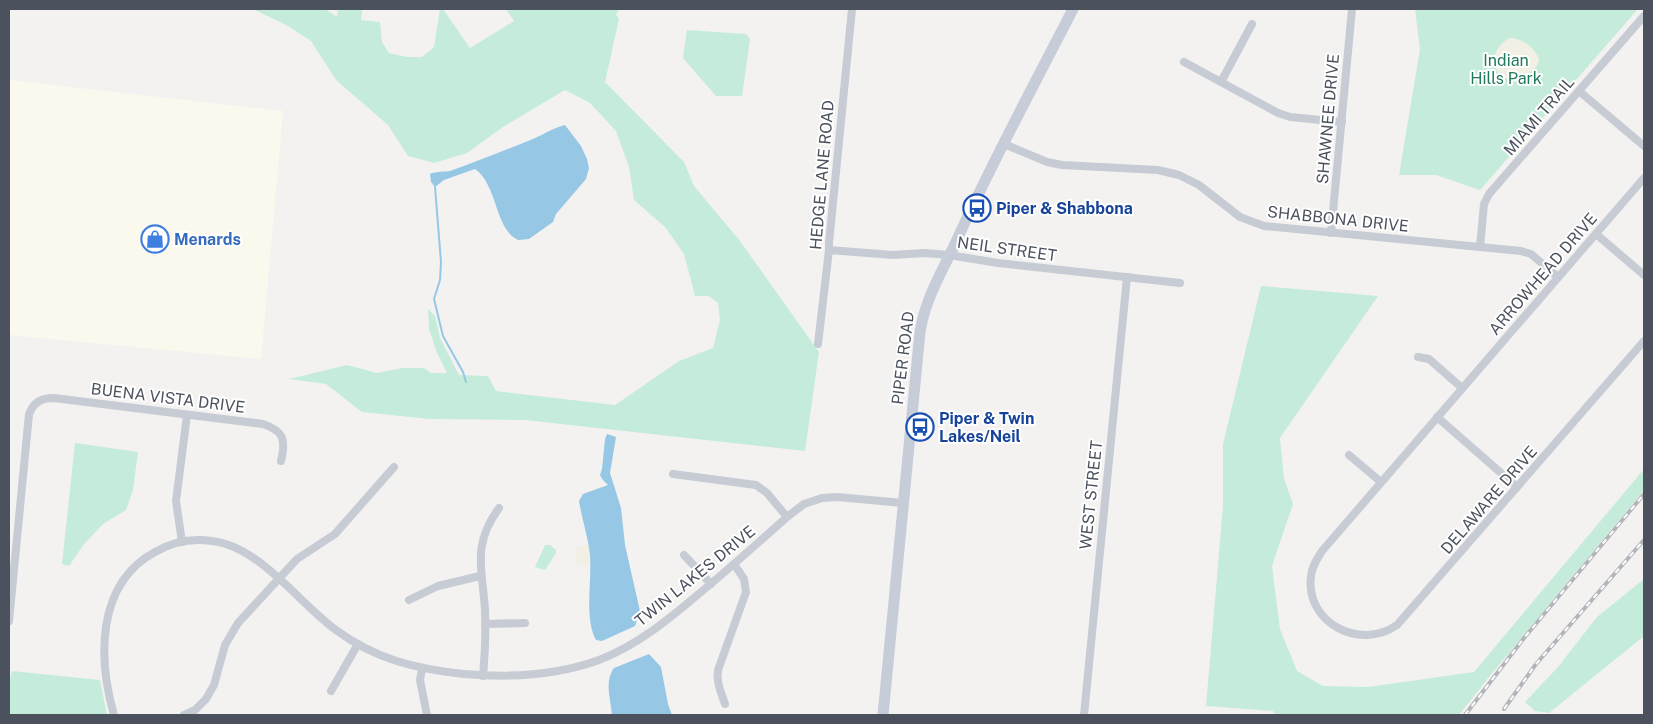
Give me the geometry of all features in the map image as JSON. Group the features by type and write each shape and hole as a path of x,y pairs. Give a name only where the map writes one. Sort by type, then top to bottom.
{"street":[{"name":"HEDGE LANE ROAD","path":"818,344 852,9"},
{"name":"PIPER ROAD","path":"882,715 922,323 927,302 975,201 1073,9"},
{"name":"SHAWNEE DRIVE","path":"1331,233 1352,9"},
{"name":"MIAMI TRAIL","path":"1480,247 1484,204 1490,194 1644,16"},
{"path":"1221,82 1252,24"},
{"path":"1184,62 1278,113 1290,117 1342,122"},
{"path":"1579,91 1644,146"},
{"name":"SHABBONA DRIVE","path":"1004,144 1047,162 1062,165 1148,169 1168,172 1199,185 1240,217 1264,226 1521,251 1531,254 1558,277"},
{"name":"ARROWHEAD DRIVE","path":"1335,626 1324,617 1314,602 1311,582 1313,568 1322,551 1644,178"},
{"path":"1596,234 1644,275"},
{"name":"NEIL STREET","path":"829,250 893,255 924,253 950,255 998,263 1180,283"},
{"name":"WEST STREET","path":"1084,715 1126,276"},
{"name":"DELAWARE DRIVE","path":"1335,626 1353,635 1362,636 1384,633 1397,625 1644,341"},
{"path":"1418,357 1429,359 1462,388"},
{"name":"BUENA VISTA DRIVE","path":"9,621 29,414 38,401 54,398 263,424 276,429 282,435 284,442 282,461"},
{"path":"182,542 176,501 187,415"},
{"path":"1437,417 1518,487"},
{"path":"1349,455 1381,482"},
{"path":"184,715 197,712 206,699 218,674 221,657 238,623 297,559 335,534 394,467"},
{"path":"673,474 761,483 767,494 787,517"},
{"name":"TWIN LAKES DRIVE","path":"114,715 105,666 106,629 112,601 122,582 136,565 147,556 162,548 182,542 213,541 235,547 252,556 323,620 358,644 392,660 422,669 483,676 519,676 549,673 586,664 606,657 636,642 661,626 804,504 822,498 837,497 903,503"},
{"path":"483,676 485,624 480,576 480,554 485,532 499,508"},
{"path":"684,555 711,584"},
{"path":"725,704 718,684 718,670 746,592 744,579 734,564"},
{"path":"409,600 438,586 480,576"},
{"path":"485,624 525,623"},
{"path":"331,691 358,644"},
{"path":"422,669 420,680 427,715"}],"shaded area":[{"path":"9,80 283,111 261,359 9,335"}],"green space":[{"path":"253,9 325,9 337,17 338,9 362,9 361,20 380,22 382,42 389,53 407,57 422,57 434,47 440,9 443,9 470,48 514,21 506,9 620,9 616,14 619,19 605,82 684,162 694,186 740,241 819,352 805,451 525,420 429,419 362,412 326,384 289,379 347,365 377,373 402,368 424,368 431,373 447,373 437,353 429,329 428,309 435,316 440,338 459,375 488,376 496,391 615,405 679,361 713,348 720,320 718,303 708,296 695,296 684,254 665,227 634,200 629,167 616,131 590,103 565,90 503,127 467,153 434,163 408,156 388,125 336,80 311,41 288,26"},
{"name":"Indian Hills Park","path":"1415,9 1638,9 1480,190 1436,175 1399,175 1420,49"},
{"path":"687,30 746,34 750,39 742,96 716,96 683,58"},
{"path":"1261,286 1378,296 1280,438 1284,479 1293,504 1272,566 1280,629 1297,671 1323,686 1368,687 1474,672 1644,469 1644,490 1459,715 1275,715 1273,711 1206,706 1223,506 1223,444"},
{"path":"75,443 138,452 133,490 126,510 103,524 84,544 69,566 62,564"},
{"path":"545,545 550,545 556,550 556,553 545,570 535,567"},
{"path":"1644,579 1644,636 1549,713 1535,711 1525,702 1558,667 1597,617"},
{"path":"12,671 100,680 107,715 9,714 9,682"}],"sand":[{"path":"1510,38 1515,38 1528,44 1539,59 1536,67 1530,72 1520,78 1510,80 1503,77 1497,71 1494,63 1495,54 1500,45"},
{"path":"589,545 591,565 577,566 576,547"}],"water":[{"path":"565,125 581,146 587,159 589,168 586,179 556,214 553,222 529,239 518,240 509,233 500,218 486,182 475,169 444,180 435,187 431,182 430,174 450,171"},
{"path":"607,434 616,437 610,473 621,508 625,545 640,611 635,626 602,641 596,640 590,621 590,555 579,501 583,494 608,485 600,475"},
{"path":"649,654 661,667 672,715 612,715 609,679 614,668"}],"waterway":[{"path":"435,187 441,262 440,280 434,299 443,336 463,372 466,382"}],"railway":[{"path":"1465,715 1524,638 1644,494"},
{"path":"1504,709 1536,664 1644,540"}],"place":[{"name":"Piper & Shabbona","path":"977,208"},
{"name":"Menards","path":"155,239"},
{"name":"Piper & Twin Lakes/Neil","path":"920,427"}]}
